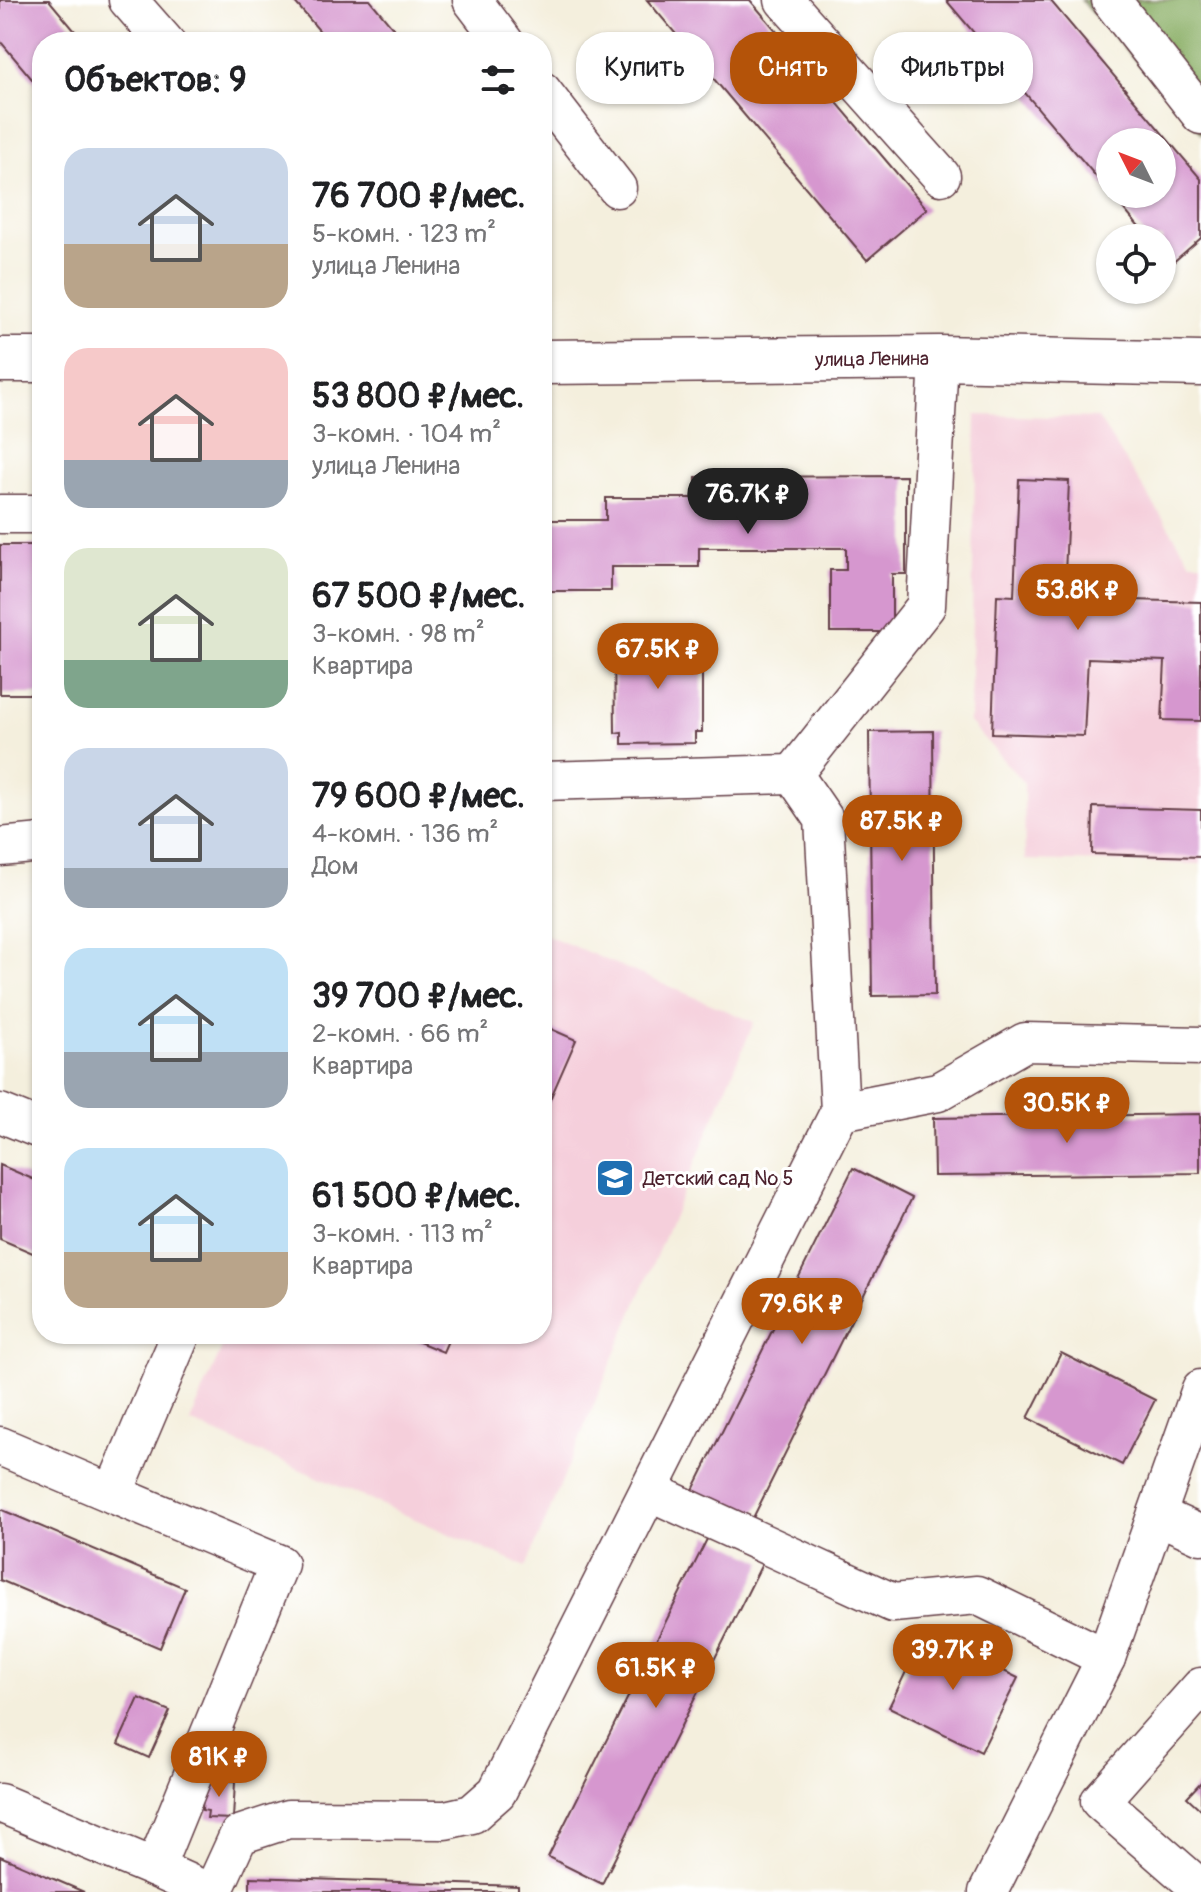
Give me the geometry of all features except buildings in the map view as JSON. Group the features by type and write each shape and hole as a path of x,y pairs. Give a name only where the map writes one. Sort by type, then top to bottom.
{"main road":[{"name":"улица Ленина","path":"552,362 939,358 1201,364"},
{"path":"0,360 32,360"}],"street":[{"path":"128,0 156,32"},
{"path":"472,0 496,32"},
{"path":"784,0 941,176"},
{"path":"1111,0 1201,115"},
{"path":"552,104 617,188"},
{"path":"793,774 926,606 939,358"},
{"path":"0,514 32,514"},
{"path":"552,781 793,774"},
{"path":"0,1803 210,1892 239,1835 288,1819 445,1820 472,1814 497,1792 840,1111 824,819 793,774"},
{"path":"0,847 32,844"},
{"path":"840,1111 938,1092 1025,1042 1201,1046"},
{"path":"0,1113 32,1126"},
{"path":"113,1494 177,1344"},
{"path":"988,1892 1106,1658 1201,1390"},
{"path":"0,1446 279,1564 155,1868"},
{"path":"649,1491 893,1603 977,1595 1106,1658"},
{"path":"1157,1515 1201,1535"},
{"path":"1177,1883 1100,1801 1201,1687"}],"shaded area":[{"path":"976,415 1098,418 1191,562 1201,562 1201,864 1025,860 1024,783 970,723"},
{"name":"Детский сад № 5","path":"552,937 754,1022 526,1567 190,1422 224,1344 552,1344"}],"green space":[{"path":"1081,0 1201,0 1201,133"}],"place":[{"name":"Детский сад № 5","path":"615,1178"}]}
